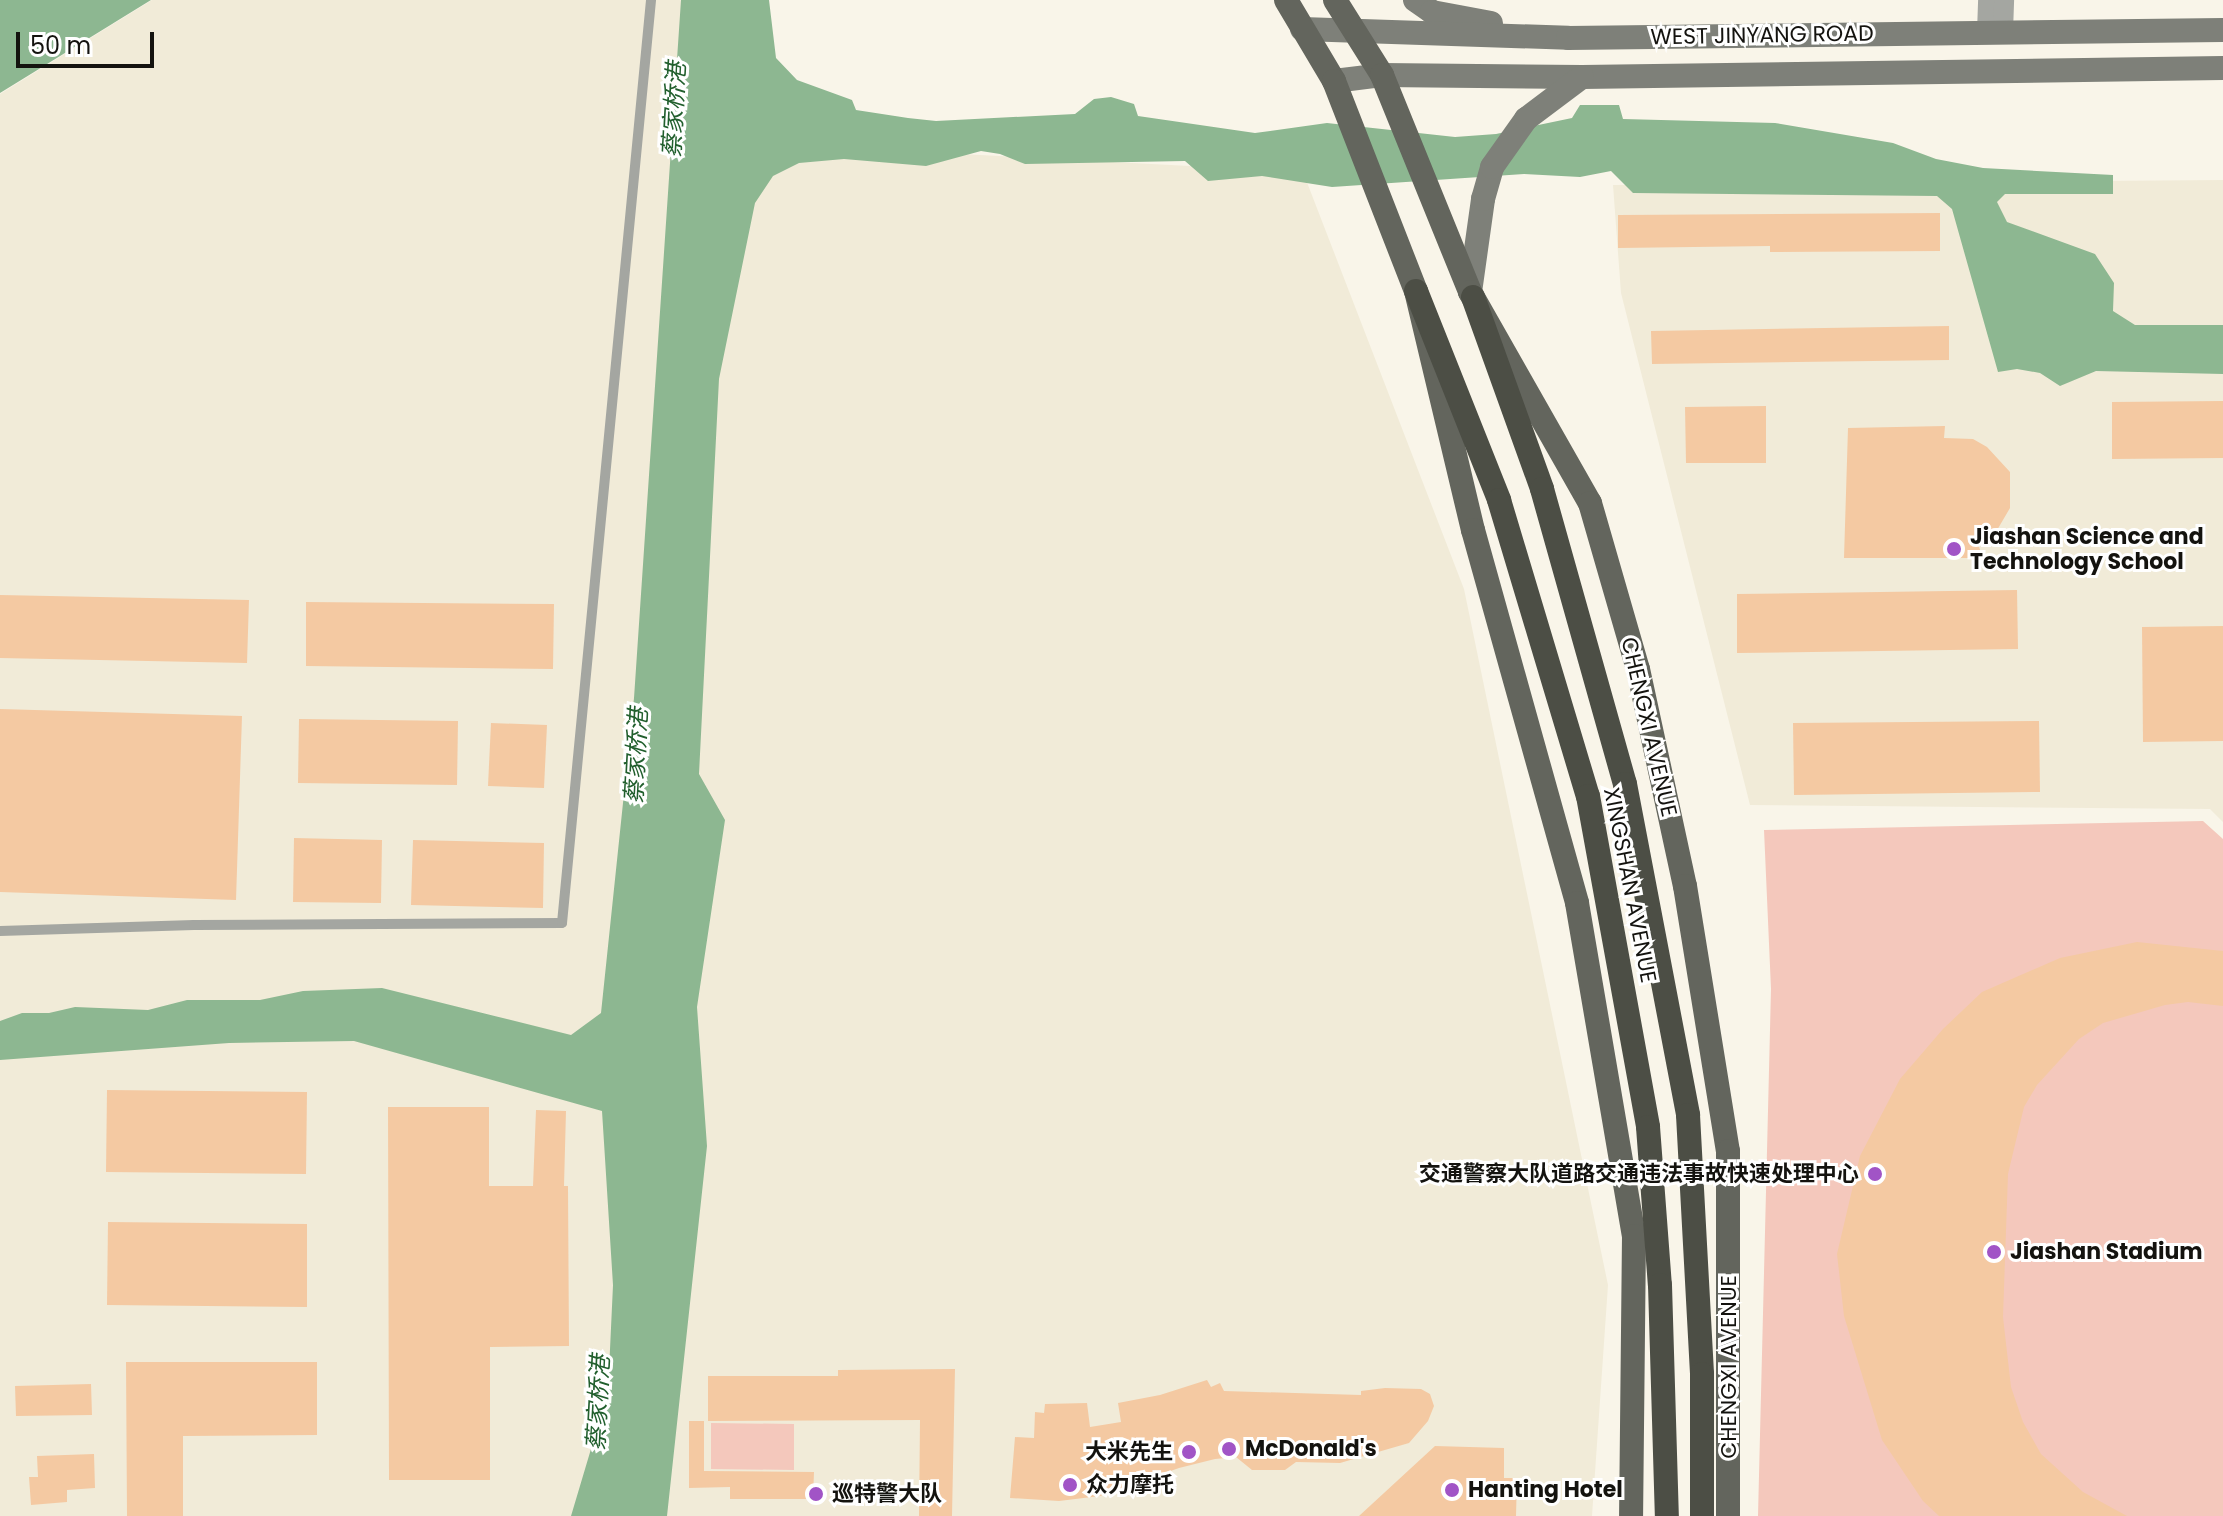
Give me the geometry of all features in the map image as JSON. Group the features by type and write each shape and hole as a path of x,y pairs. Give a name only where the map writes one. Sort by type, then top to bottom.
{"highway":[{"name":"XINGSHAN AVENUE","path":"1416,291 1499,500 1588,796 1648,1127 1660,1285 1667,1516"},
{"name":"XINGSHAN AVENUE","path":"1472,294 1542,489 1625,784 1688,1115 1702,1374 1702,1516"}],"main road":[{"path":"1286,0 1334,81 1416,291 1473,530 1577,903 1634,1236 1631,1516"},
{"name":"CHENGXI AVENUE","path":"1335,0 1382,75 1472,294 1590,503 1638,669 1685,886 1728,1151 1728,1516"},
{"path":"1415,0 1432,12 1568,38"},
{"name":"WEST JINYANG ROAD","path":"1302,29 1568,38 2223,30"},
{"name":"WEST JINYANG ROAD","path":"1334,81 1382,75 1582,77 2223,68"},
{"path":"1472,294 1483,199 1492,167 1526,119 1582,77"}],"street":[{"path":"1988,0 1995,32"},
{"path":"1995,32 2004,0"}],"lane":[{"path":"0,931 194,925 562,923 651,0"}],"shaded area":[{"path":"152,0 682,0 675,139 1303,172 1464,589 1608,1285 1592,1516 0,1516 0,94"},
{"name":"Jiashan Science and Technology School","path":"2223,180 2223,822 2210,809 1750,805 1621,293 1613,185"},
{"name":"Jiashan Stadium","path":"2203,821 2223,839 2223,1516 1758,1516 1771,989 1764,830"},
{"path":"711,1423 794,1424 794,1470 711,1469"}],"water":[{"path":"0,0 151,0 0,93"},
{"name":"蔡家桥港","path":"681,0 769,0 776,58 797,80 852,100 856,110 908,118 936,121 1075,114 1094,99 1111,97 1134,104 1138,116 1255,133 1327,123 1455,137 1496,134 1572,118 1580,105 1619,105 1623,119 1775,123 1893,143 1936,159 1983,168 2113,175 2113,194 2005,194 1997,202 2007,222 2095,254 2114,283 2113,311 2135,325 2223,325 2223,374 2096,371 2060,386 2040,373 2017,369 1998,372 1952,209 1937,196 1633,193 1611,171 1580,177 1524,174 1332,187 1262,176 1208,181 1185,161 1025,164 1000,154 981,151 926,166 844,159 799,163 773,176 755,203 719,379 699,774 725,820 697,1007 707,1146 667,1516 571,1516 608,1392 613,1285 602,1111 354,1041 229,1043 0,1060 0,1021 22,1013 49,1013 75,1007 148,1010 187,1000 260,1000 303,991 382,988 571,1035 601,1013 634,698"}],"building":[{"path":"1940,213 1940,251 1770,252 1770,246 1618,248 1618,215"},
{"path":"1949,326 1949,360 1652,364 1651,331"},
{"path":"2223,401 2223,458 2112,459 2112,402"},
{"path":"1766,406 1766,463 1686,463 1685,407"},
{"path":"1945,426 1944,438 1973,439 1987,447 2010,472 2010,508 1993,537 1978,544 1983,558 1844,558 1848,428"},
{"path":"2017,590 2018,649 1737,653 1737,594"},
{"path":"0,595 249,600 247,663 0,658"},
{"path":"306,602 554,604 553,669 306,666"},
{"path":"2223,626 2223,741 2143,742 2142,627"},
{"path":"0,709 242,716 236,900 0,892"},
{"path":"299,719 458,721 457,785 298,783"},
{"path":"2039,721 2040,792 1794,795 1793,723"},
{"path":"491,723 547,725 544,788 488,786"},
{"path":"294,838 382,840 381,903 293,902"},
{"path":"413,840 544,843 543,908 411,905"},
{"path":"2137,942 2223,951 2223,1006 2188,1002 2165,1005 2103,1023 2079,1039 2037,1085 2024,1107 2008,1174 2003,1317 2011,1387 2023,1422 2041,1454 2083,1492 2127,1516 1939,1516 1923,1501 1882,1440 1844,1316 1837,1254 1860,1156 1900,1079 1943,1029 1982,992 2060,958"},
{"path":"107,1090 307,1092 306,1174 106,1172"},
{"path":"388,1107 489,1107 489,1186 533,1186 536,1110 566,1111 564,1186 568,1186 569,1346 490,1347 490,1480 389,1480"},
{"path":"108,1222 307,1224 307,1307 107,1305"},
{"path":"126,1362 317,1362 317,1435 183,1436 183,1516 127,1516"},
{"path":"955,1369 952,1516 919,1516 920,1420 708,1421 708,1376 838,1376 838,1370"},
{"path":"1207,1380 1211,1387 1220,1383 1224,1391 1361,1395 1361,1391 1385,1388 1421,1389 1430,1394 1434,1406 1428,1421 1409,1443 1340,1463 1296,1462 1285,1470 1252,1470 1236,1457 1215,1459 1179,1468 1100,1496 1059,1501 1010,1498 1015,1437 1034,1438 1035,1412 1044,1413 1045,1404 1087,1403 1090,1427 1121,1422 1118,1403 1160,1395"},
{"path":"91,1384 92,1415 16,1416 15,1386"},
{"path":"689,1421 704,1421 704,1471 814,1472 813,1499 730,1499 730,1487 689,1488"},
{"name":"Hanting Hotel","path":"1435,1446 1504,1448 1504,1478 1517,1478 1516,1516 1359,1516"},
{"path":"94,1454 95,1488 67,1490 67,1502 31,1505 29,1477 38,1477 37,1456"}],"place":[{"name":"Jiashan Science and Technology School","path":"1954,549"},
{"name":"交通警察大队道路交通违法事故快速处理中心","path":"1875,1174"},
{"name":"Jiashan Stadium","path":"1994,1252"},
{"name":"McDonald's","path":"1229,1449"},
{"name":"大米先生","path":"1189,1452"},
{"name":"众力摩托","path":"1070,1485"},
{"name":"Hanting Hotel","path":"1452,1490"},
{"name":"巡特警大队","path":"816,1494"}]}
